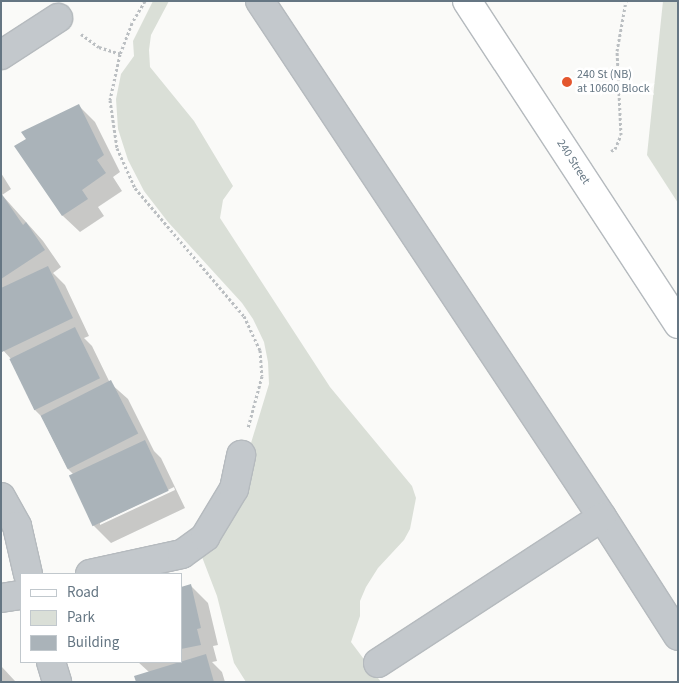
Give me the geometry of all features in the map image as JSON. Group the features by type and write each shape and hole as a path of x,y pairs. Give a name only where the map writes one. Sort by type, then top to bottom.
{"main road":[{"name":"240 Street","path":"466,1 678,324"}],"street":[{"path":"260,1 602,517 678,636"},
{"path":"1,55 58,18"},
{"path":"93,573 105,569 154,562 182,554 204,537 234,489 241,455"},
{"path":"1,497 17,526 28,573"},
{"path":"378,663 602,517"},
{"path":"1,598 20,595"},
{"path":"51,663 57,682"}],"path":[{"path":"145,1 132,23 120,54 110,100 117,148 135,188 244,316 260,350 262,376 241,455"},
{"path":"611,152 615,149 622,135 617,51 626,1"},
{"path":"99,47 120,54"}],"green space":[{"path":"153,1 169,1 151,35 149,50 150,67 194,121 233,186 223,200 220,218 330,387 412,486 416,498 410,529 404,540 378,568 366,587 360,601 360,616 351,642 381,682 246,682 234,663 217,596 202,557 220,541 245,489 251,443 269,384 268,362 264,342 253,319 242,303 168,222 144,191 128,160 118,129 116,99 121,74 134,56 133,41"},
{"path":"663,1 678,1 678,203 647,155"}],"building":[{"path":"79,104 104,155 97,160 106,173 82,190 88,199 62,216 14,146 26,139 21,132"},
{"path":"1,193 23,225 26,222 45,250 1,279"},
{"path":"48,266 73,318 2,352 1,288"},
{"path":"75,327 100,378 34,410 9,359"},
{"path":"111,380 138,433 68,469 41,416"},
{"path":"145,440 169,491 93,526 69,475"},
{"path":"191,584 201,628 197,629 201,645 182,649 182,587"},
{"path":"206,654 214,682 136,682 134,676 182,663 182,661"}],"place":[{"name":"240 St (NB) at 10600 Block","path":"567,82"}]}
